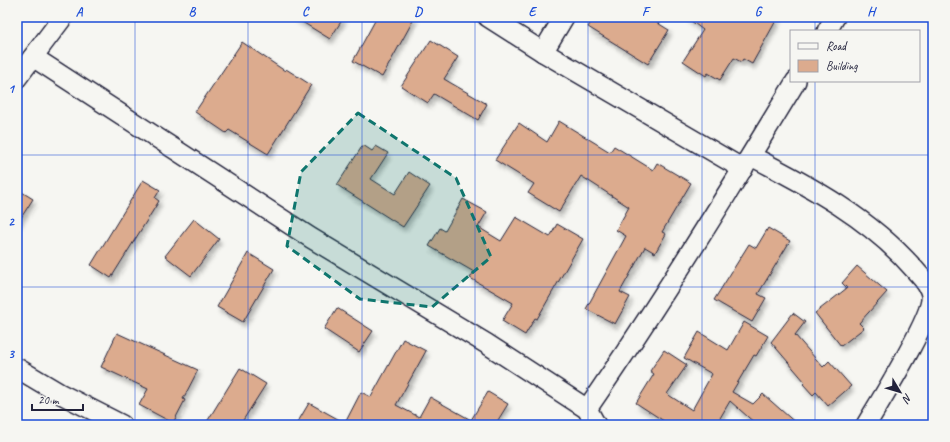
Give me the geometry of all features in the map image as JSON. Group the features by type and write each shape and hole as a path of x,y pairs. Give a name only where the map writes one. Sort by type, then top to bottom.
{"street":[{"path":"17,78 63,17"},
{"path":"488,17 542,52 747,162 838,204 873,230 896,251 926,283 932,296 926,318 866,425"},
{"path":"542,52 564,17"},
{"path":"828,30 835,17"},
{"path":"33,57 311,238 487,344 591,417 626,353 747,162 795,82"},
{"path":"17,368 59,393 122,425"}],"highlighted area":[{"path":"358,113 456,178 491,257 432,307 360,299 287,246 301,172"}],"building":[{"path":"294,17 344,17 330,39"},
{"path":"377,17 415,17 382,77 353,61"},
{"path":"594,17 648,17 669,30 648,64 588,27"},
{"path":"686,17 778,17 752,64 743,59 741,62 734,58 720,80 708,73 706,76 683,61 703,30"},
{"path":"431,40 458,57 444,79 487,104 478,120 434,94 428,103 401,86"},
{"path":"242,42 285,71 286,69 311,85 268,154 229,130 226,133 195,112"},
{"path":"559,121 610,152 614,146 653,170 657,163 691,183 662,232 666,234 655,253 645,247 620,292 630,297 615,324 586,309 626,236 616,230 629,207 581,176 559,212 528,193 534,184 495,160 519,123 547,142"},
{"path":"363,145 372,151 376,146 388,153 371,179 395,194 409,172 430,186 403,227 337,185"},
{"path":"143,180 160,190 155,198 159,201 111,278 91,265"},
{"path":"17,189 33,199 17,224"},
{"path":"463,199 487,212 478,227 501,241 516,217 550,237 557,224 583,239 537,319 535,318 525,335 502,321 513,303 470,278 474,272 429,246 440,228 445,231"},
{"path":"194,219 219,239 191,276 165,256"},
{"path":"768,228 790,241 758,294 766,298 752,322 714,300 749,244 756,248"},
{"path":"248,253 274,269 243,322 217,307"},
{"path":"857,266 887,292 859,323 864,328 841,346 815,313 847,288 842,283"},
{"path":"337,308 373,331 359,352 324,329"},
{"path":"793,313 805,322 795,335 823,367 829,361 851,386 828,406 816,392 813,395 803,384 805,382 771,342"},
{"path":"744,322 768,336 756,356 754,355 732,392 753,404 763,394 798,425 757,425 730,401 716,425 670,425 636,403 654,374 650,371 664,350 687,365 667,394 692,410 712,374 684,358 699,332 728,350"},
{"path":"117,333 198,370 173,423 139,405 148,389 101,367"},
{"path":"403,339 426,351 396,405 419,417 430,397 471,420 488,392 508,404 495,425 296,425 309,403 345,423 361,392 371,397"},
{"path":"240,368 266,384 240,425 205,425"}]}
